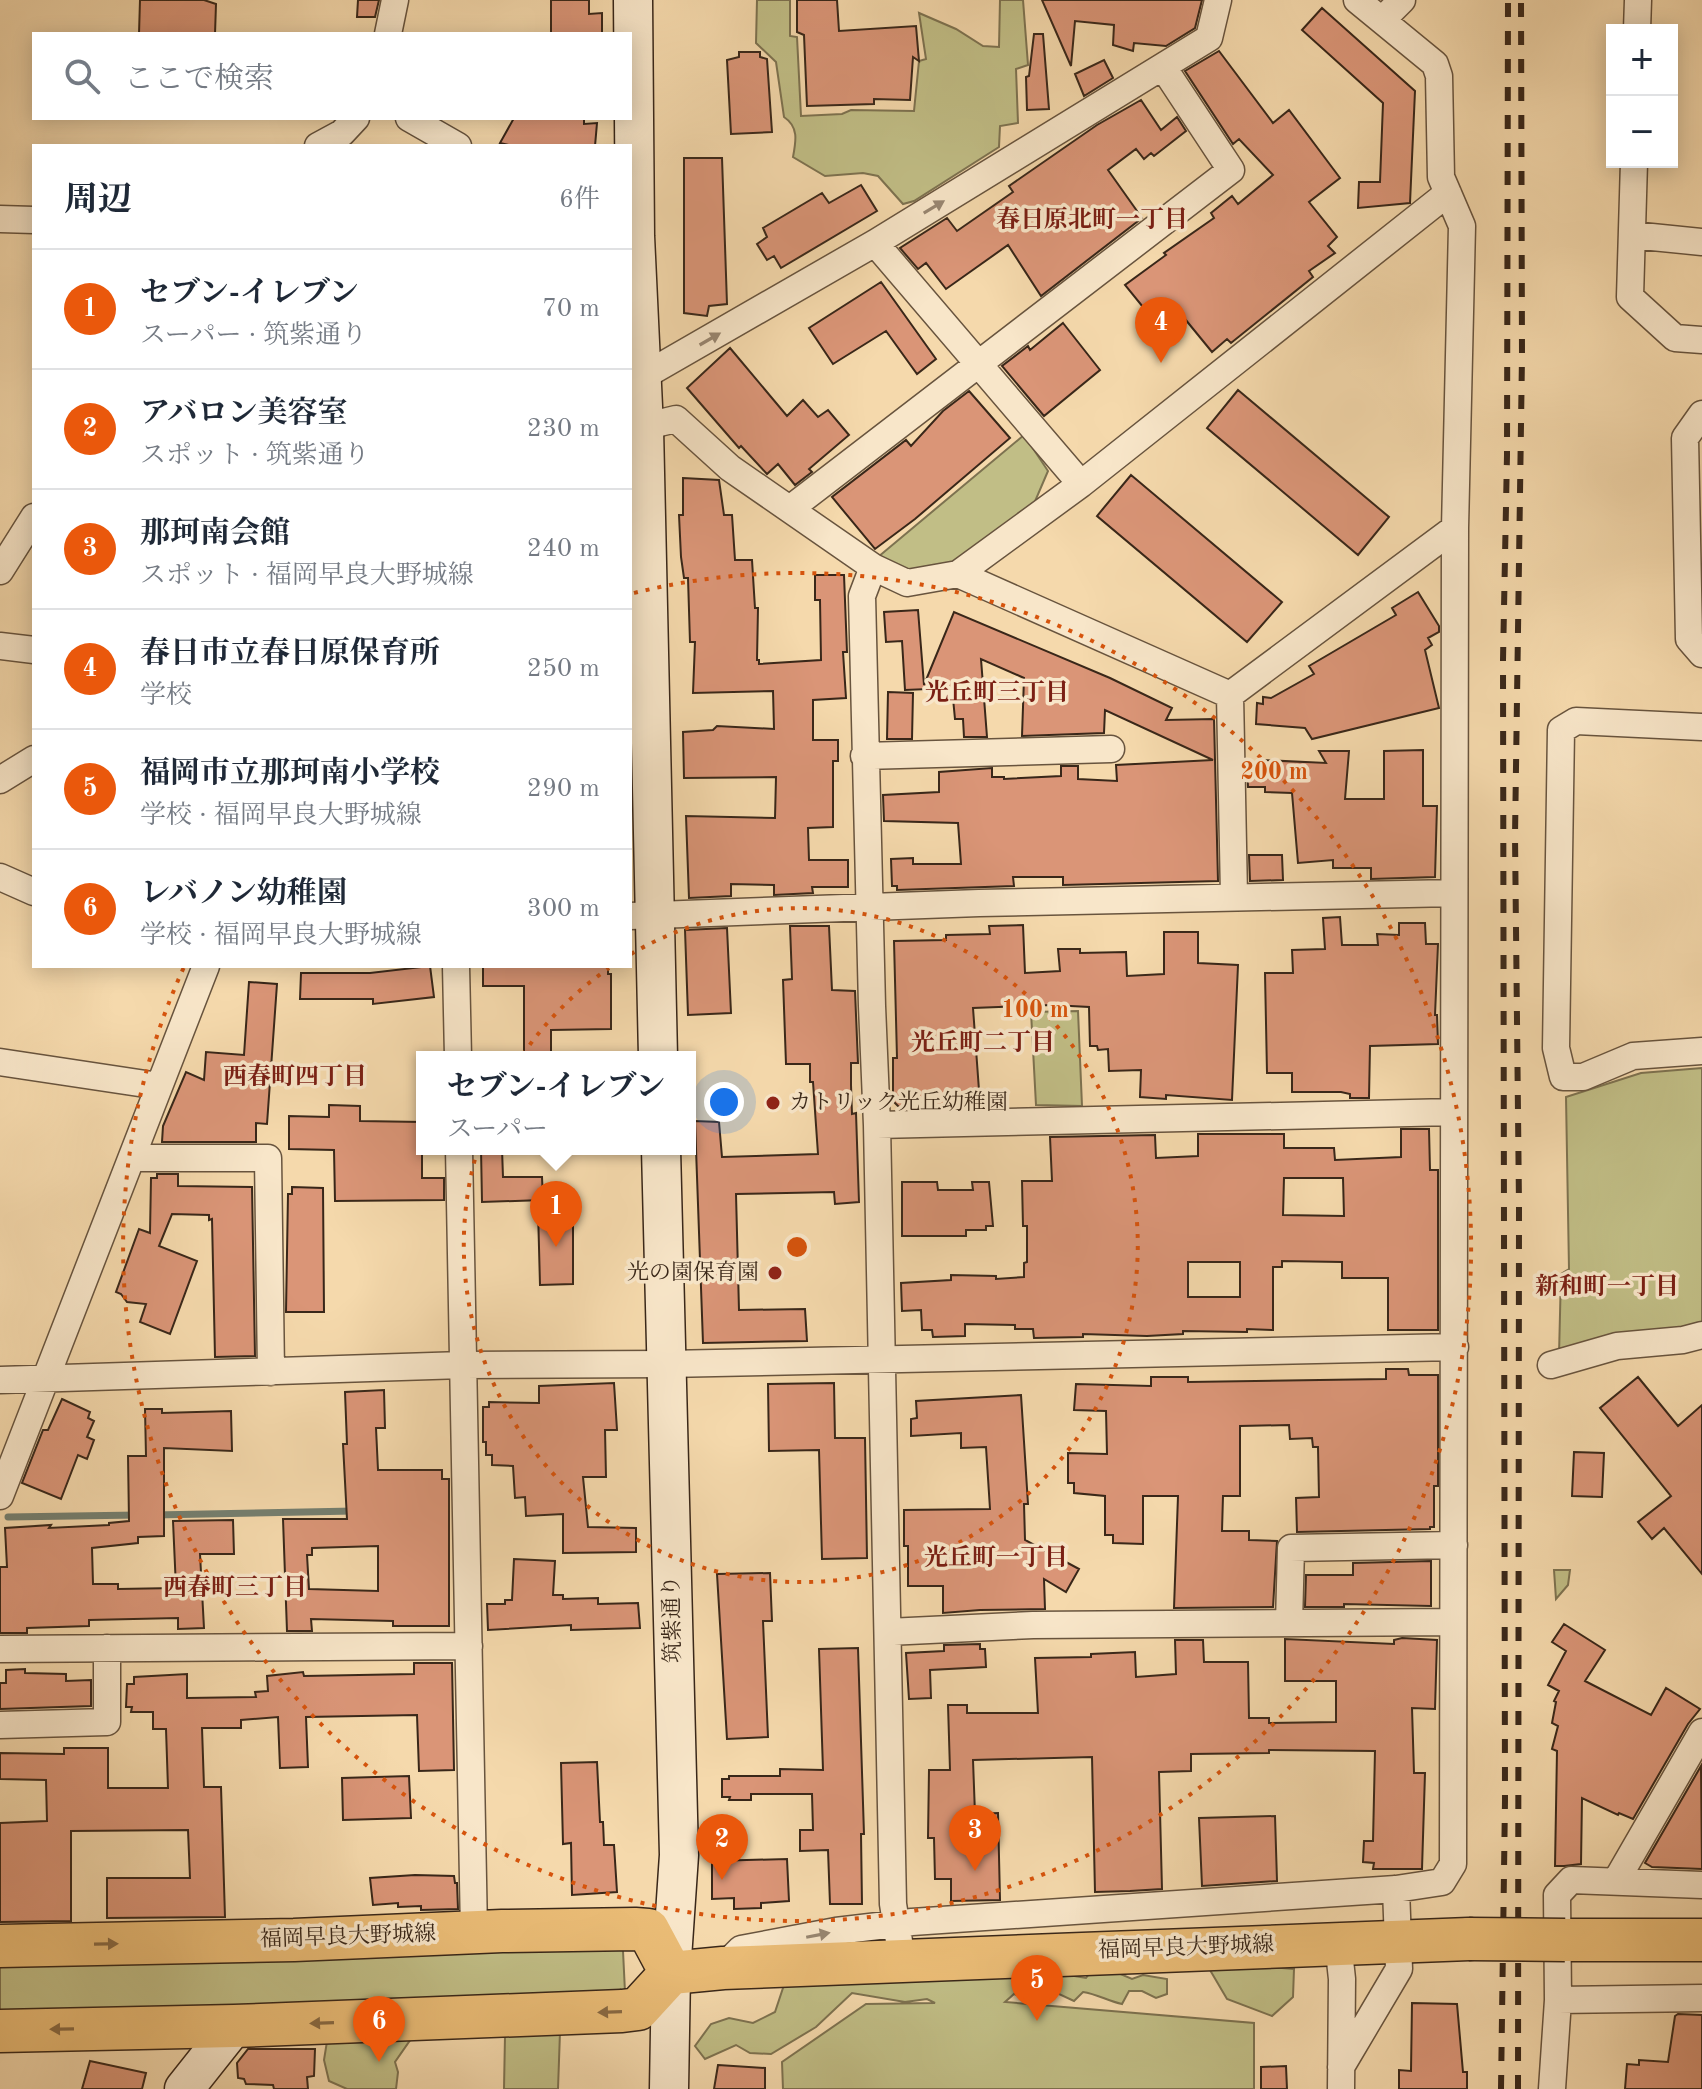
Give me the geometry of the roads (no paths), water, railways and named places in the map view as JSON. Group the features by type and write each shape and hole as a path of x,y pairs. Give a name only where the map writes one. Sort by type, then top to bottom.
{"main road":[{"name":"福岡早良大野城線","path":"0,1946 648,1930 671,1973 900,1943 1702,1940"},
{"path":"0,2031 234,2026 638,2009 671,1973"}],"street":[{"path":"388,32 395,0"},
{"path":"633,0 633,244 642,377 637,429 642,916 657,1051"},
{"path":"642,377 875,243 1209,38 1218,0"},
{"path":"873,567 862,596 864,756 877,1125 893,1904 900,1943 927,1921 1396,1889 1442,1882 1453,1864 1455,528 1462,226 1441,177 1439,76 1435,64 1357,0"},
{"path":"1382,20 1402,0"},
{"path":"1637,24 1638,0"},
{"path":"791,508 1231,170 1163,67"},
{"path":"322,144 342,133 354,120"},
{"path":"412,120 454,144"},
{"path":"1634,168 1630,297 1675,338 1702,340"},
{"path":"637,429 676,419 730,468 873,567 907,583 958,574 1081,484 1448,193"},
{"path":"0,219 32,220"},
{"path":"1632,235 1702,242"},
{"path":"875,243 1081,484"},
{"path":"1702,414 1685,438 1689,639 1702,654"},
{"path":"0,571 32,520"},
{"path":"1230,695 1455,528"},
{"path":"958,574 1230,695"},
{"path":"0,646 32,650"},
{"path":"1230,695 1234,896"},
{"path":"1702,727 1576,721 1561,730 1556,1048 1563,1077 1583,1077 1633,1056 1702,1051"},
{"path":"864,756 1111,749"},
{"path":"0,780 32,760"},
{"path":"0,877 32,891"},
{"path":"642,916 979,903 1454,893"},
{"path":"0,1496 205,968"},
{"path":"456,968 458,1051"},
{"path":"0,1062 159,1086"},
{"path":"877,1125 1453,1112"},
{"path":"459,1155 474,1932"},
{"name":"筑紫通り","path":"661,1155 679,1855 671,1973 669,2089"},
{"path":"133,1158 268,1158 271,1372"},
{"path":"1551,1365 1617,1346 1683,1340 1702,1335"},
{"path":"0,1380 463,1365 667,1364 1455,1347"},
{"path":"1289,1623 1291,1548 1454,1545"},
{"path":"888,1632 1033,1625 1453,1622"},
{"path":"0,1649 469,1646"},
{"path":"0,1725 107,1722 107,1648"},
{"path":"1616,1881 1702,1732"},
{"path":"1555,2088 1557,1895 1571,1880 1702,1885"},
{"path":"1341,2078 1399,1969 1396,1889"},
{"path":"1338,1942 1342,1979 1341,2078"},
{"path":"1558,2000 1702,1998"},
{"path":"184,2089 234,2026"}],"waterway":[{"path":"154,1515 354,1511"},
{"path":"8,1517 138,1515"}],"railway":[{"path":"1501,2089 1505,1800 1503,660 1507,455 1508,0"},
{"path":"1518,2089 1519,1205 1515,836 1522,356 1521,0"}],"place":[{"name":"春日市立春日原保育所","path":"1161,363"},
{"name":"カトリック光丘幼稚園","path":"773,1103"},
{"name":"セブン-イレブン","path":"556,1247"},
{"name":"光の園保育園","path":"775,1273"},
{"name":"那珂南会館","path":"975,1871"},
{"name":"アバロン美容室","path":"722,1880"},
{"name":"福岡市立那珂南小学校","path":"1037,2021"},
{"name":"レバノン幼稚園","path":"379,2062"}],"district":[{"name":"春日原北町一丁目","path":"1092,221"},
{"name":"光丘町三丁目","path":"997,694"},
{"name":"光丘町二丁目","path":"983,1044"},
{"name":"西春町四丁目","path":"295,1078"},
{"name":"新和町一丁目","path":"1607,1288"},
{"name":"光丘町一丁目","path":"996,1559"},
{"name":"西春町三丁目","path":"235,1589"}]}
